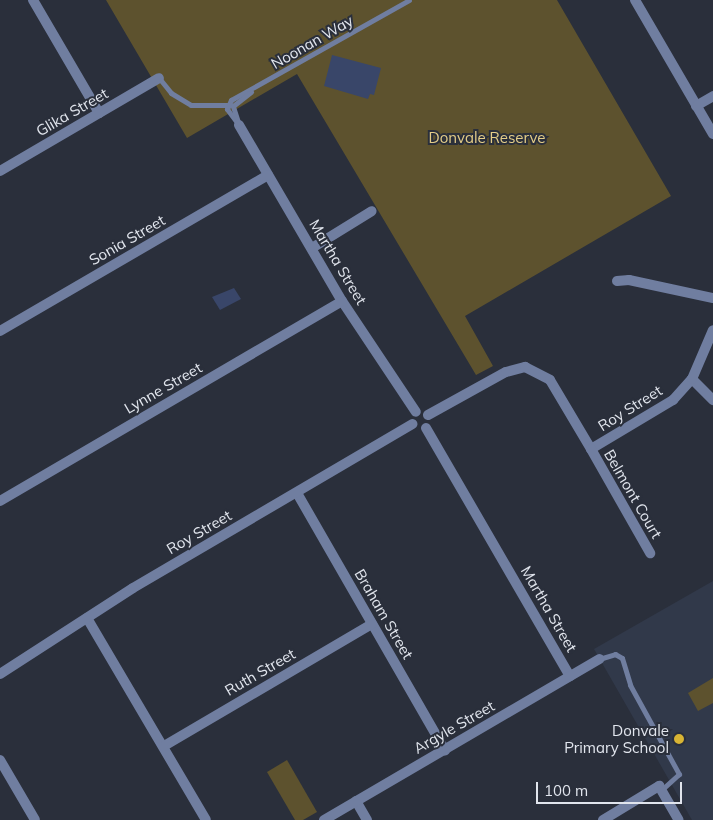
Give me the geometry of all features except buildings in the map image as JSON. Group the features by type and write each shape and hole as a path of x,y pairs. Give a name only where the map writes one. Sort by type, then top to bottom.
{"street":[{"path":"33,0 99,113"},
{"path":"635,0 713,134"},
{"name":"Glika Street","path":"0,171 159,78"},
{"path":"696,106 713,96"},
{"name":"Martha Street","path":"239,125 342,301 416,412"},
{"name":"Sonia Street","path":"0,332 268,175"},
{"path":"312,248 372,211"},
{"path":"617,281 629,280 713,298"},
{"name":"Lynne Street","path":"0,502 342,301"},
{"name":"Roy Street","path":"428,415 515,367 535,369 550,380 591,449 657,412 692,379 713,330"},
{"path":"692,379 713,400"},
{"path":"416,412 428,415 426,428 418,429 412,424 416,412"},
{"name":"Roy Street","path":"1,672 87,618 412,424"},
{"name":"Martha Street","path":"426,428 570,676"},
{"name":"Belmont Court","path":"591,449 650,553"},
{"name":"Braham Street","path":"297,492 445,750"},
{"path":"87,618 206,820"},
{"name":"Ruth Street","path":"164,746 372,624"},
{"name":"Argyle Street","path":"324,820 600,659"},
{"path":"0,760 35,820"},
{"path":"603,820 657,791 678,818"},
{"path":"356,801 367,820"}],"lane":[{"name":"Noonan Way","path":"227,105 408,0"},
{"path":"159,78 171,93 191,105 227,105 230,110"},
{"name":"Noonan Way","path":"230,110 253,90"},
{"name":"Martha Street","path":"230,110 239,125"},
{"path":"600,659 615,654 622,658 630,685 679,774 657,791"}],"shaded area":[{"name":"Donvale Primary School","path":"713,581 713,820 692,820 594,649"}],"green space":[{"name":"Donvale Reserve","path":"106,0 557,0 671,196 465,316 493,366 476,375 297,74 187,138"},
{"path":"713,678 713,703 698,711 688,693"},
{"path":"287,760 317,812 303,820 295,820 267,772"}],"place":[{"name":"Donvale Primary School","path":"679,739"}]}
